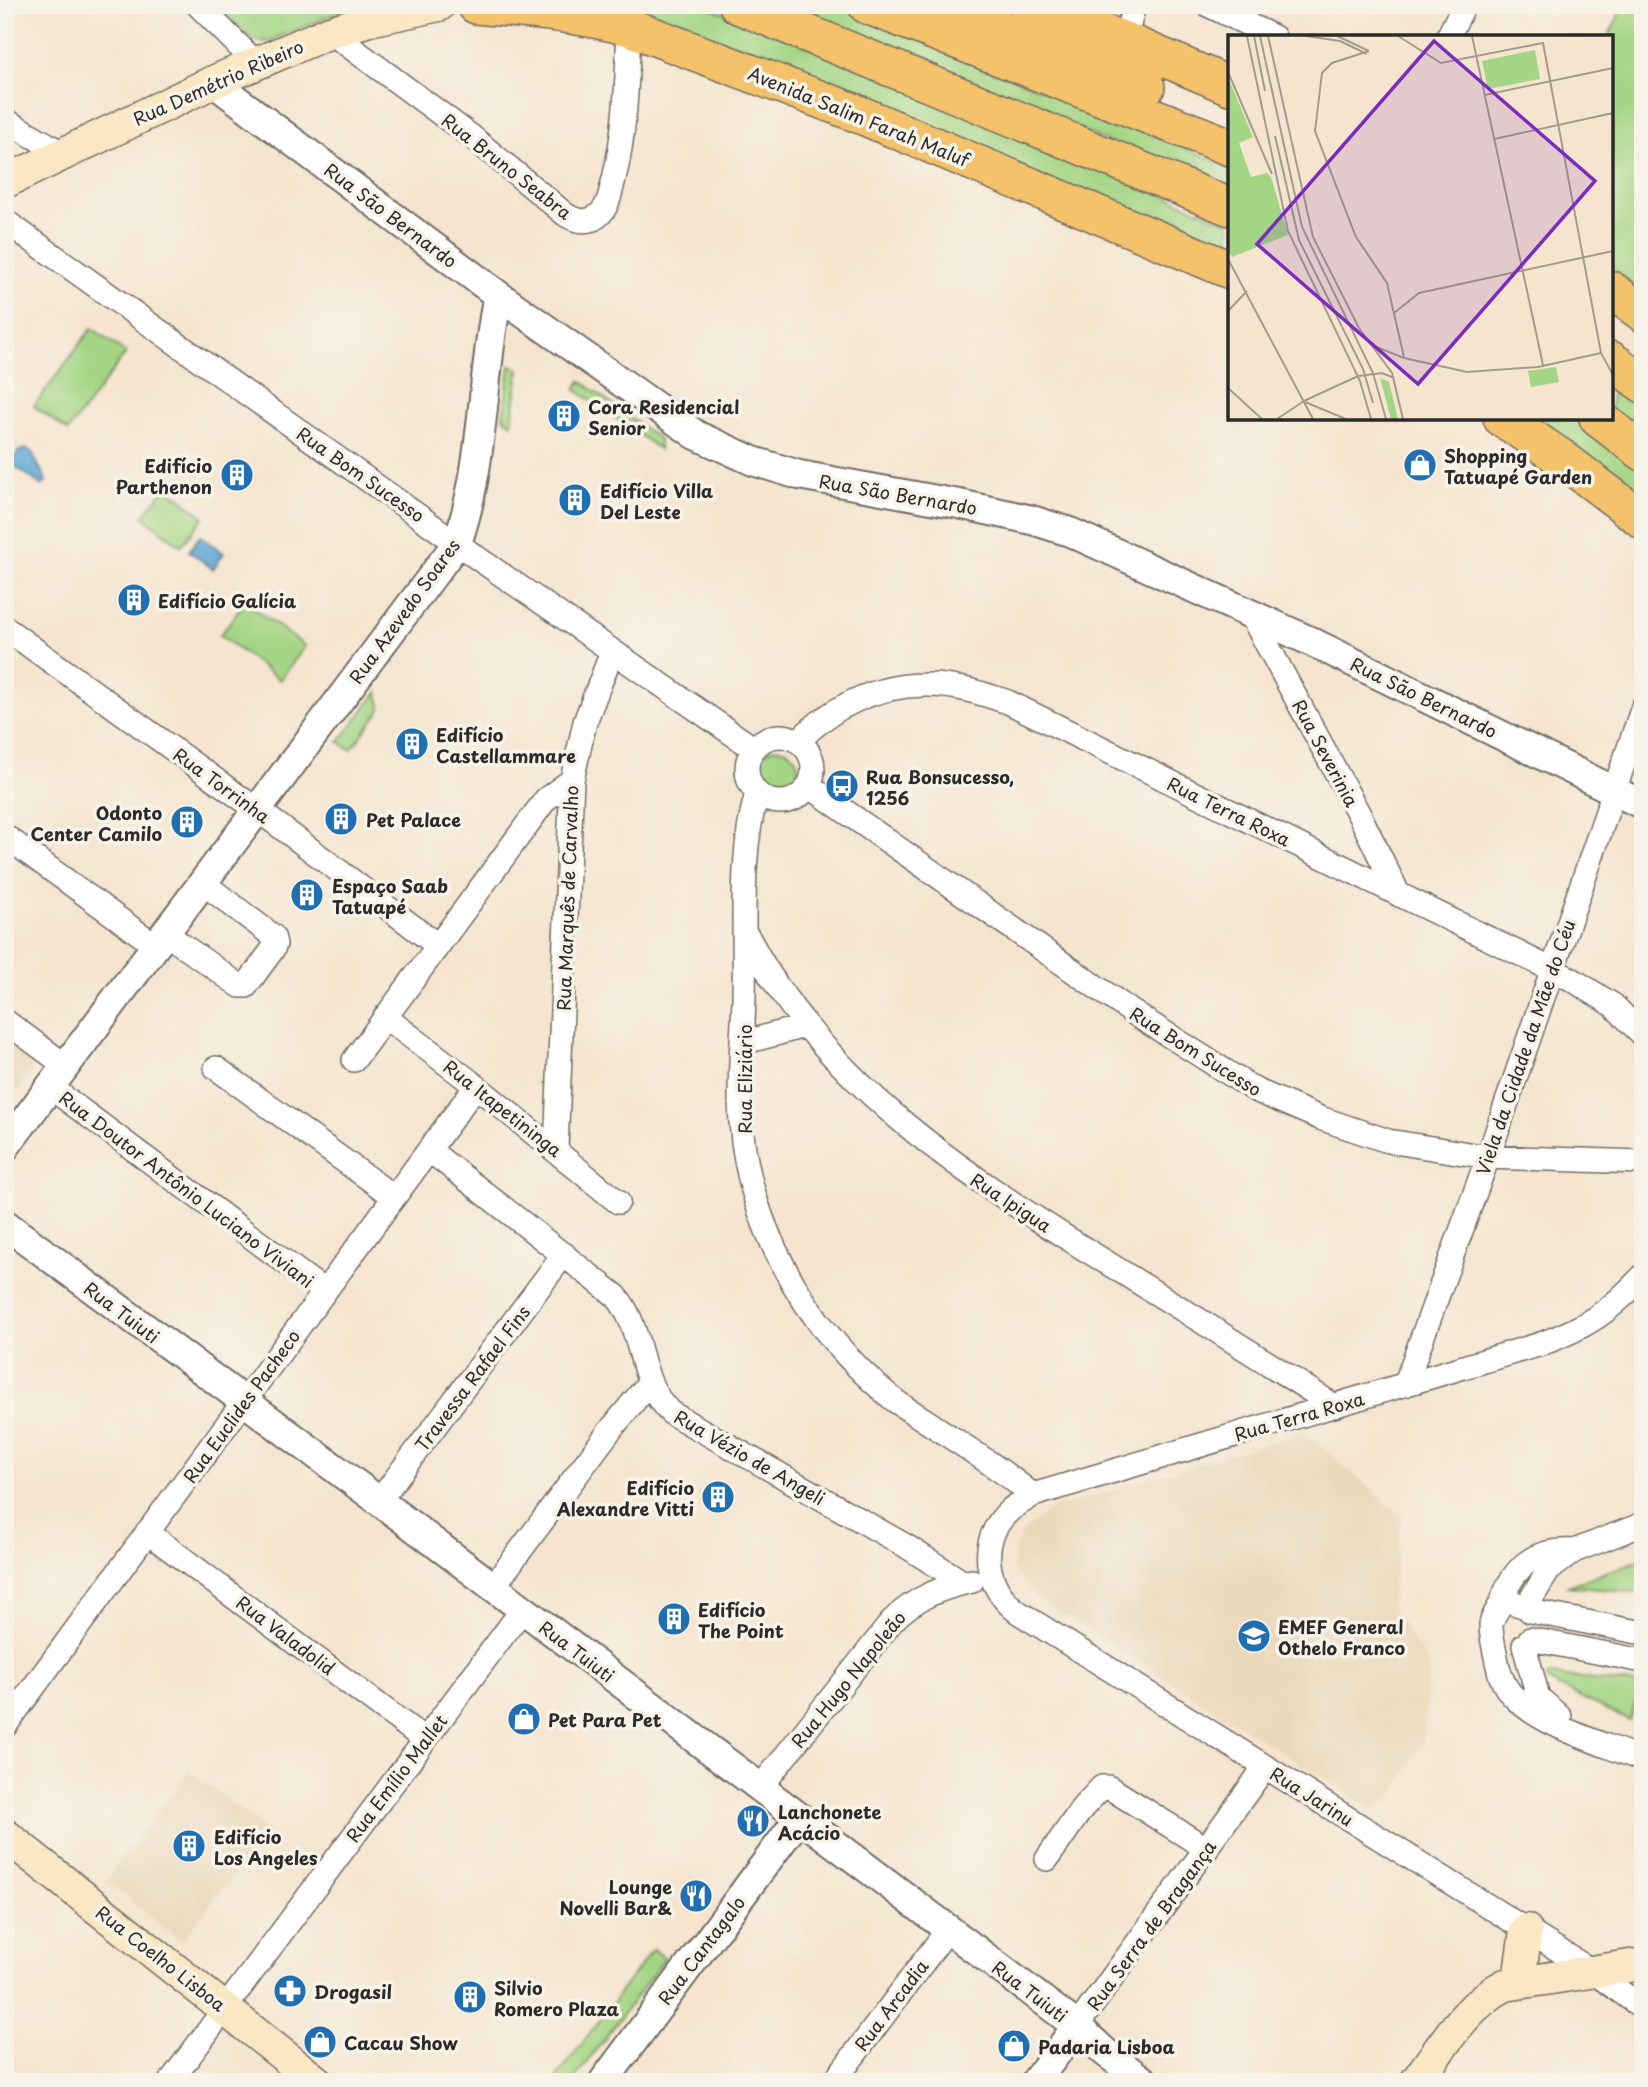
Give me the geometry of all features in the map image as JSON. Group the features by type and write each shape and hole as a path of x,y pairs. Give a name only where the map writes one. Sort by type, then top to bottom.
{"highway":[{"name":"Avenida Salim Farah Maluf","path":"476,5 570,14 629,27 856,113 1228,269"},
{"path":"738,5 1228,205"},
{"path":"867,5 1228,146"},
{"path":"944,5 1208,112 1228,146"},
{"path":"1029,5 1125,41 1228,85"},
{"path":"1613,291 1643,313"},
{"path":"1613,362 1643,384"},
{"path":"1505,420 1560,457 1643,520"},
{"path":"1601,420 1643,452"}],"main road":[{"name":"Rua Demétrio Ribeiro","path":"5,182 213,82 330,32 369,20 439,5"},
{"name":"Rua Coelho Lisboa","path":"5,1835 317,2082"},
{"path":"1519,1981 1526,1930"},
{"path":"1416,2082 1475,2005 1491,1992 1519,1981 1643,1964"}],"street":[{"path":"198,5 256,64"},
{"path":"1125,41 1134,5"},
{"path":"1208,5 1270,35"},
{"path":"1449,35 1464,5"},
{"name":"Rua Bruno Seabra","path":"330,32 472,137 566,215 584,222 604,209 617,165 624,122 629,27"},
{"name":"Rua São Bernardo","path":"213,82 498,295 696,435 723,449 799,475 959,504 1070,532 1250,613 1643,805"},
{"path":"5,120 62,153"},
{"name":"Rua Bom Sucesso","path":"5,221 457,543 753,748"},
{"name":"Rua Azevedo Soares","path":"5,1147 457,543 466,516 474,475 491,330 498,295"},
{"name":"Rua Severinia","path":"1250,613 1362,820 1399,895"},
{"name":"Rua Torrinha","path":"5,628 257,810 437,945"},
{"name":"Rua Marquês de Carvalho","path":"556,1149 572,780 585,722 612,652"},
{"name":"Rua Terra Roxa","path":"799,741 834,712 864,697 897,687 924,685 974,691 1008,702 1573,980 1613,1005 1643,1035"},
{"name":"Viela da Cidade da Mãe do Céu","path":"1405,1385 1488,1157 1643,707"},
{"path":"774,736 787,736 799,741 808,750 813,762 813,775 809,786 799,797 786,802 773,802 757,793 747,776 747,762 753,748 761,741 774,736"},
{"path":"354,1060 546,799 572,780"},
{"name":"Rua Bom Sucesso","path":"809,786 1132,1012 1255,1090 1320,1118 1388,1141 1488,1157 1643,1162"},
{"name":"Rua Eliziário","path":"757,793 747,852 740,1100 750,1175 773,1245 804,1302 833,1341 864,1374 896,1401 999,1468 1033,1495"},
{"path":"5,836 160,940 240,986 246,986 273,949 273,936 203,883"},
{"name":"Rua Ipigua","path":"746,933 778,990 805,1026 892,1114 965,1171 1033,1217 1334,1406"},
{"name":"Rua Itapetininga","path":"385,1017 477,1086 618,1202"},
{"name":"Rua Doutor Antônio Luciano Viviani","path":"5,1021 58,1076 324,1291"},
{"path":"742,1043 805,1026"},
{"path":"216,1068 394,1197"},
{"name":"Rua Euclides Pacheco","path":"5,1726 477,1086"},
{"name":"Rua Vézio de Angeli","path":"429,1150 564,1254 622,1303 649,1383 659,1401 671,1413 906,1546 964,1583"},
{"name":"Rua Tuiuti","path":"5,1224 1077,2026 1106,2053 1145,2082"},
{"name":"Travessa Rafael Fins","path":"379,1502 564,1254"},
{"name":"Rua Terra Roxa","path":"990,1576 989,1553 992,1537 999,1523 1010,1510 1033,1495 1541,1344 1577,1330 1610,1308 1643,1276"},
{"path":"493,1587 608,1433 649,1383"},
{"path":"1528,1609 1549,1570 1574,1551 1643,1524"},
{"name":"Rua Valadolid","path":"147,1532 424,1739"},
{"path":"1574,1551 1549,1552 1525,1563 1508,1583 1501,1605 1493,1617 1492,1633 1499,1672 1512,1695 1532,1713 1552,1724 1643,1760"},
{"name":"Rua Hugo Napoleão","path":"760,1788 892,1620 921,1597 940,1589 990,1576"},
{"name":"Rua Jarinu","path":"990,1576 1002,1598 1018,1612 1592,1971 1643,2008"},
{"path":"1501,1605 1518,1603 1528,1609 1643,1633"},
{"path":"1528,1609 1536,1627 1527,1642 1538,1697 1581,1734"},
{"name":"Rua Emílio Mallet","path":"170,2082 522,1610"},
{"path":"1492,1633 1506,1645 1527,1642 1643,1661"},
{"name":"Rua Serra de Bragança","path":"1035,2082 1265,1767"},
{"path":"1047,1859 1083,1807 1102,1787 1112,1789 1206,1849"},
{"name":"Rua Cantagalo","path":"603,2082 799,1818"},
{"name":"Rua Arcadia","path":"834,2082 948,1929"}],"shaded area":[{"path":"5,1035 39,1061 5,1106"},
{"name":"EMEF General Othelo Franco","path":"1304,1432 1402,1516 1391,1607 1429,1664 1424,1739 1391,1798 1372,1809 1037,1598 1013,1570 1013,1553 1022,1532 1053,1508"},
{"path":"189,1771 268,1830 182,1941 105,1881"}],"green space":[{"path":"216,5 354,6 267,42 254,41"},
{"path":"606,5 703,5 777,33 1228,222 1228,255"},
{"path":"776,5 836,5 1228,166 1228,191"},
{"path":"1624,5 1643,5 1643,292 1613,270 1613,35 1609,35"},
{"path":"92,328 126,353 68,431 34,406"},
{"path":"510,366 519,369 512,424 503,417"},
{"path":"581,381 659,439 659,449 575,389"},
{"path":"1613,381 1643,403 1643,439 1613,416"},
{"path":"1529,420 1578,420 1643,471 1643,501"},
{"path":"166,487 204,517 181,546 143,516"},
{"path":"245,602 305,646 280,680 220,635"},
{"path":"378,691 381,709 351,750 339,742"},
{"path":"778,748 792,754 798,768 792,782 778,788 764,782 758,768 764,754"},
{"path":"1643,1559 1643,1593 1568,1586 1570,1585"},
{"path":"1549,1675 1641,1685 1630,1721 1549,1682"},
{"path":"653,1949 665,1958 572,2082 553,2082"}],"water":[{"path":"27,449 33,453 43,474 46,482 42,486 10,462 19,451"},
{"path":"200,536 224,553 213,569 189,551"}],"place":[{"name":"Cora Residencial Senior","path":"564,416"},
{"name":"Shopping Tatuapé Garden","path":"1420,465"},
{"name":"Edifício Parthenon","path":"237,475"},
{"name":"Edifício Villa Del Leste","path":"575,500"},
{"name":"Edifício Galícia","path":"134,600"},
{"name":"Edifício Castellammare","path":"412,744"},
{"name":"Rua Bonsucesso, 1256","path":"842,786"},
{"name":"Pet Palace","path":"341,819"},
{"name":"Odonto Center Camilo","path":"187,822"},
{"name":"Espaço Saab Tatuapé","path":"307,895"},
{"name":"Edifício Alexandre Vitti","path":"718,1497"},
{"name":"Edifício The Point","path":"674,1619"},
{"name":"EMEF General Othelo Franco","path":"1254,1636"},
{"name":"Pet Para Pet","path":"524,1719"},
{"name":"Lanchonete Acácio","path":"753,1821"},
{"name":"Edifício Los Angeles","path":"189,1846"},
{"name":"Lounge Novelli Bar&","path":"696,1896"},
{"name":"Drogasil","path":"290,1991"},
{"name":"Silvio Romero Plaza","path":"470,1997"},
{"name":"Cacau Show","path":"320,2042"},
{"name":"Padaria Lisboa","path":"1014,2046"}]}
